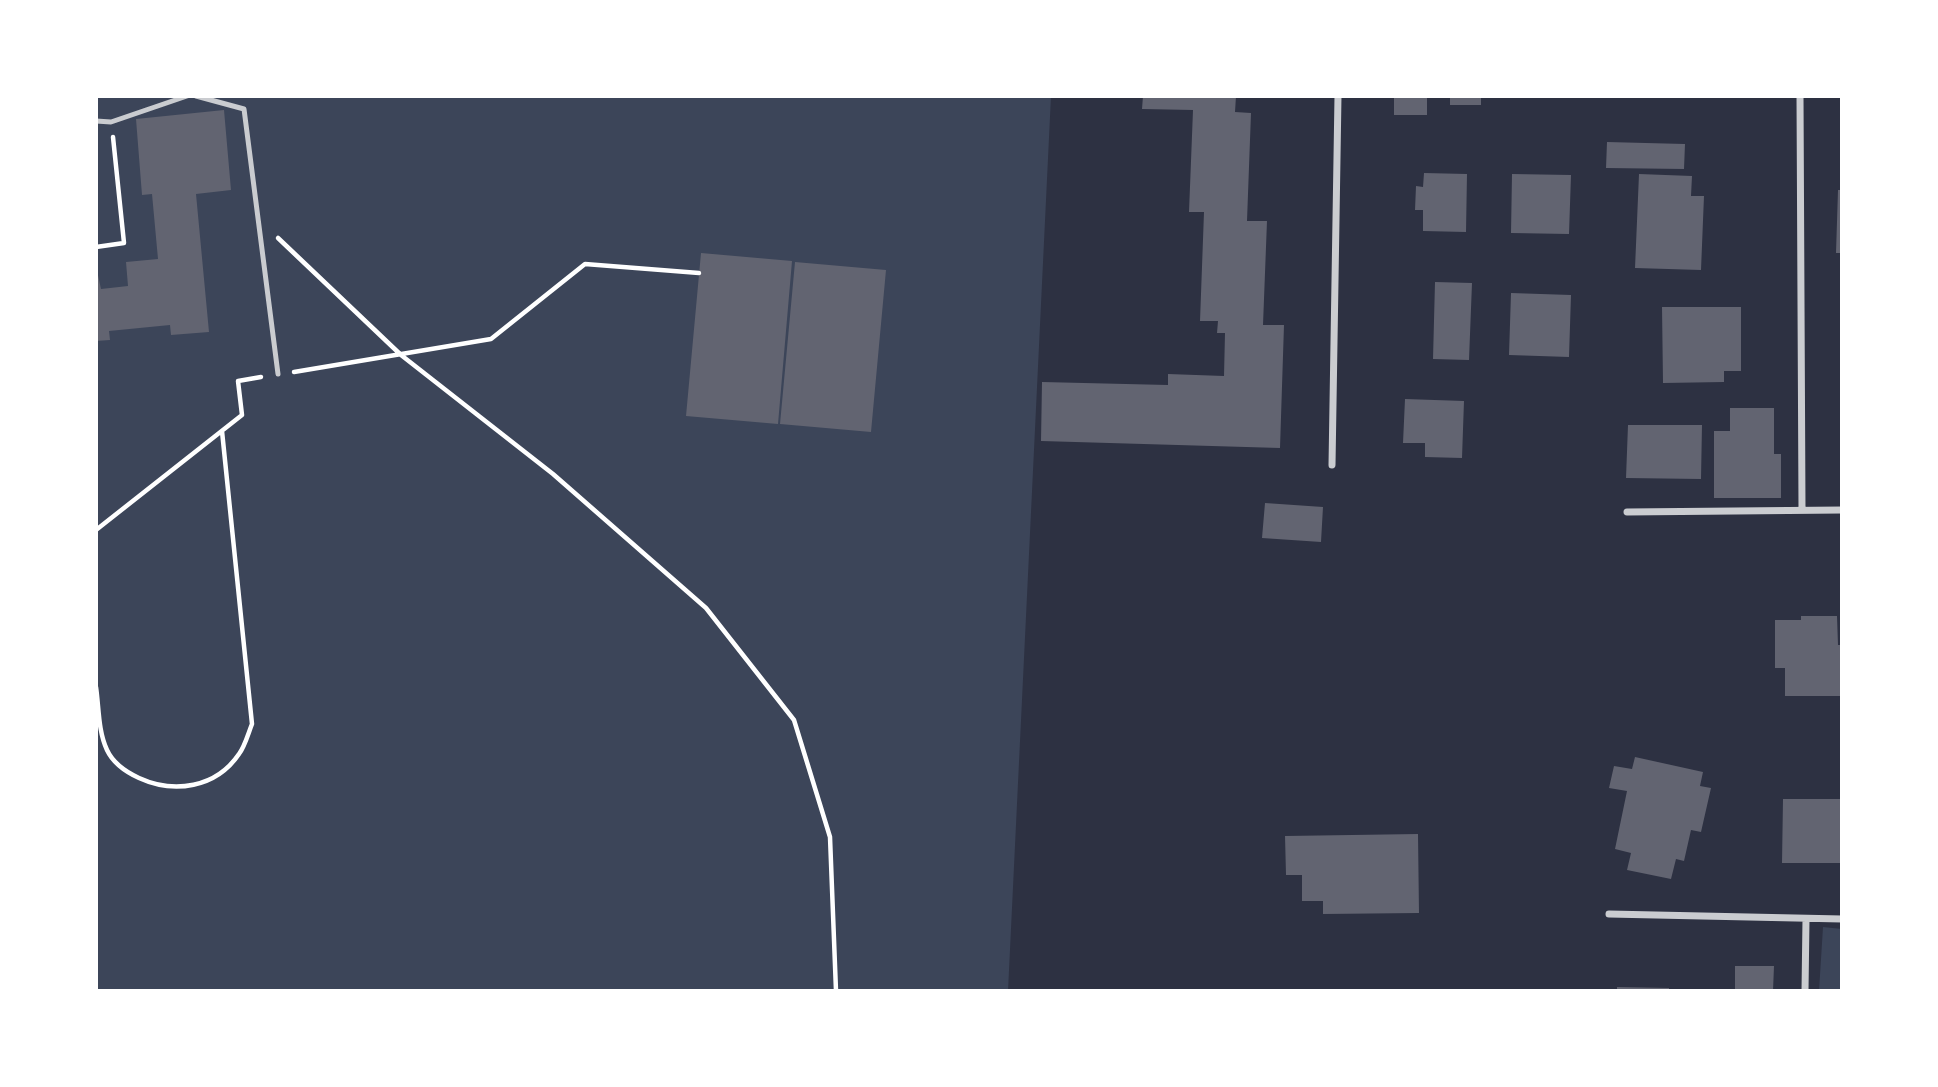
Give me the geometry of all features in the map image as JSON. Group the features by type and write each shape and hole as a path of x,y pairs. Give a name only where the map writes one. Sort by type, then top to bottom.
{"street":[{"path":"1332,465 1338,96"},
{"path":"1800,96 1802,509"},
{"path":"1627,512 1842,510"},
{"path":"1609,914 1842,919"},
{"path":"1805,991 1806,919"}],"lane":[{"path":"96,121 111,122 187,96"},
{"path":"197,96 244,109 278,374"}],"path":[{"path":"96,247 124,243 111,122"},
{"path":"257,218 401,355 553,474 706,608 794,720 830,837 836,991"},
{"path":"96,530 242,415 238,380 491,339 585,264 699,273"},
{"path":"96,687 101,730 107,752 125,772 147,782 178,789 202,782 222,772 239,754 252,724 222,431"}],"shaded area":[{"path":"96,96 1051,96 1008,991 96,991"},
{"path":"1823,927 1842,929 1842,991 1819,991"}],"building":[{"path":"1143,96 1236,96 1235,112 1251,113 1247,221 1267,221 1263,325 1284,325 1280,448 1041,441 1042,382 1168,385 1168,374 1224,376 1225,333 1217,333 1218,321 1200,321 1204,212 1189,212 1193,110 1142,109"},
{"path":"1394,96 1427,96 1427,115 1394,115"},
{"path":"1450,96 1481,96 1481,105 1450,105"},
{"path":"224,110 231,190 196,194 209,332 171,335 170,325 109,331 110,340 96,341 96,266 101,289 128,286 126,262 158,259 152,194 142,195 136,119"},
{"path":"1607,142 1685,144 1684,169 1606,168"},
{"path":"1424,173 1467,174 1466,232 1423,231 1423,210 1415,210 1416,186 1423,187"},
{"path":"1512,174 1571,175 1569,234 1511,233"},
{"path":"1639,174 1692,176 1691,196 1704,196 1701,270 1635,268"},
{"path":"1838,190 1842,190 1842,253 1836,253"},
{"path":"701,253 792,261 778,424 686,416"},
{"path":"795,262 886,270 871,432 780,424"},
{"path":"1435,282 1472,283 1469,360 1433,359"},
{"path":"1511,293 1571,295 1569,357 1509,355"},
{"path":"1662,307 1741,307 1741,371 1724,371 1724,382 1663,383"},
{"path":"1405,399 1464,401 1462,458 1425,457 1425,443 1403,443"},
{"path":"1730,408 1774,408 1774,454 1781,454 1781,498 1714,498 1714,431 1730,431"},
{"path":"1628,425 1702,425 1701,479 1626,478"},
{"path":"1265,503 1323,507 1321,542 1262,538"},
{"path":"1801,616 1837,616 1838,645 1842,645 1842,696 1785,696 1785,668 1775,668 1775,620 1801,620"},
{"path":"1635,757 1703,772 1700,786 1711,788 1701,832 1691,830 1684,861 1676,859 1671,879 1627,870 1631,853 1615,849 1627,791 1609,788 1614,766 1632,769"},
{"path":"1783,799 1842,799 1842,863 1782,863"},
{"path":"1418,834 1419,913 1323,914 1323,901 1302,901 1302,875 1286,875 1285,836"},
{"path":"1735,966 1774,966 1773,991 1735,991"},
{"path":"1617,987 1669,988 1669,991 1617,991"}]}
